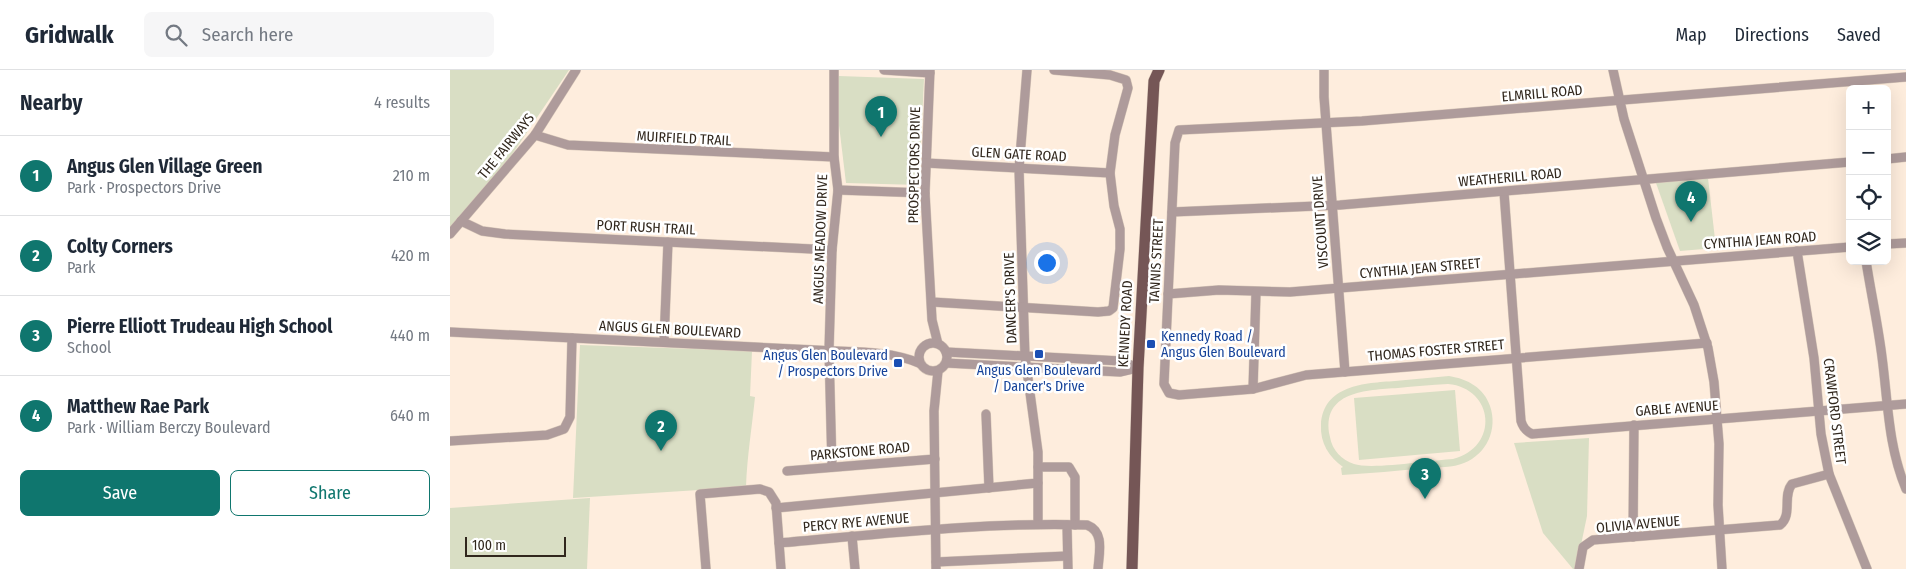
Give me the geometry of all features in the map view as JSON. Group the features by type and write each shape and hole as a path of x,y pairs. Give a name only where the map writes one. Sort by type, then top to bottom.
{"main road":[{"name":"KENNEDY ROAD","path":"1149,70 1154,81"},
{"name":"KENNEDY ROAD","path":"1132,569 1138,368 1154,81 1159,70"}],"street":[{"name":"THE FAIRWAYS","path":"450,234 535,135 576,70"},
{"name":"ANGUS MEADOW DRIVE","path":"832,467 829,350 832,250 838,190 834,157 834,70"},
{"path":"884,70 930,72"},
{"name":"DANCER'S DRIVE","path":"1027,70 1020,169 1025,356 1028,367 1038,466 1038,524"},
{"path":"932,302 1098,312 1109,311 1113,308 1120,250 1120,229 1114,206 1110,173 1115,135 1126,101 1128,88 1126,80 1110,75 1054,70"},
{"name":"VISCOUNT DRIVE","path":"1324,70 1326,124 1345,372"},
{"path":"1613,70 1618,100 1661,232 1694,305 1707,343 1714,382 1717,419 1719,531 1722,569"},
{"name":"PROSPECTORS DRIVE","path":"930,72 925,193 932,320 938,344"},
{"name":"ELMRILL ROAD","path":"1179,130 1326,124 1906,76"},
{"name":"TANNIS STREET","path":"1169,393 1164,384 1175,143 1179,130"},
{"name":"MUIRFIELD TRAIL","path":"535,135 568,146 834,157"},
{"path":"1891,158 1906,157"},
{"name":"WEATHERILL ROAD","path":"1172,212 1332,206 1846,162"},
{"name":"GLEN GATE ROAD","path":"926,163 1110,173"},
{"path":"838,190 925,193"},
{"path":"1504,192 1517,358"},
{"name":"PORT RUSH TRAIL","path":"461,221 482,231 505,234 832,250"},
{"path":"664,342 668,242"},
{"path":"1891,244 1906,243"},
{"name":"CYNTHIA JEAN ROAD","path":"1673,261 1846,247"},
{"name":"CRAWFORD STREET","path":"1797,251 1814,358 1819,411 1829,474 1866,569"},
{"name":"CYNTHIA JEAN STREET","path":"1168,294 1219,290 1290,292 1673,261"},
{"path":"1867,265 1882,358 1886,406 1898,469 1906,489"},
{"path":"1253,389 1256,292"},
{"name":"PROSPECTORS DRIVE","path":"924,346 932,320"},
{"name":"ANGUS GLEN BOULEVARD","path":"450,332 829,350 903,356 919,363"},
{"path":"450,441 547,435 564,429 570,417 572,338"},
{"name":"THOMAS FOSTER STREET","path":"1169,393 1179,395 1253,389 1306,375 1707,343"},
{"path":"935,393 927,371 919,363 918,357 924,346 938,344 946,352 1121,361 1138,368"},
{"name":"ANGUS GLEN BOULEVARD","path":"888,354 924,346"},
{"path":"946,352 946,363 938,371 935,393 936,566 1067,556"},
{"name":"GABLE AVENUE","path":"1517,358 1521,422 1523,428 1529,432 1634,426 1906,404"},
{"path":"946,363 1120,372 1138,368"},
{"path":"927,371 938,371"},
{"path":"986,414 989,488"},
{"path":"1633,537 1634,426"},
{"name":"PARKSTONE ROAD","path":"787,471 935,459"},
{"path":"1038,466 1069,467 1075,477 1067,556 1068,569"},
{"name":"OLIVIA AVENUE","path":"1579,569 1583,547 1593,540 1780,525 1786,516 1788,490 1792,484 1829,474"},
{"path":"776,508 1038,483"},
{"path":"706,569 700,494 763,490 773,497 776,508 781,569"},
{"name":"PERCY RYE AVENUE","path":"779,543 936,529 1038,524 1087,525 1096,531 1100,540 1098,569"},
{"path":"852,536 855,569"}],"green space":[{"path":"450,70 569,70 507,162 450,228"},
{"path":"839,76 924,79 919,185 846,183 838,117"},
{"path":"1708,178 1716,248 1680,251 1656,183"},
{"path":"580,345 752,351 750,396 755,397 746,487 573,498"},
{"path":"1449,376 1463,379 1474,385 1484,394 1490,406 1493,423 1491,432 1489,440 1479,454 1460,465 1450,467 1342,475 1341,468 1343,467 1326,449 1321,432 1324,412 1329,402 1337,394 1359,385 1371,383","holes":["1448,384 1463,388 1475,396 1482,406 1485,418 1484,431 1479,443 1468,452 1453,459 1362,466 1345,460 1333,446 1329,422 1332,410 1339,402 1349,396 1373,390 1429,385"]},
{"path":"1455,390 1460,451 1359,460 1354,398"},
{"path":"1589,438 1587,516 1576,569 1573,569 1543,533 1514,443"},
{"path":"590,498 587,569 450,569 450,508"}],"place":[{"name":"Angus Glen Village Green","path":"881,137"},
{"name":"Matthew Rae Park","path":"1691,222"},
{"name":"Kennedy Road / Angus Glen Boulevard","path":"1151,344"},
{"name":"Angus Glen Boulevard / Dancer's Drive","path":"1039,354"},
{"name":"Angus Glen Boulevard / Prospectors Drive","path":"898,363"},
{"name":"Colty Corners","path":"661,451"},
{"name":"Pierre Elliott Trudeau High School","path":"1425,499"}]}
